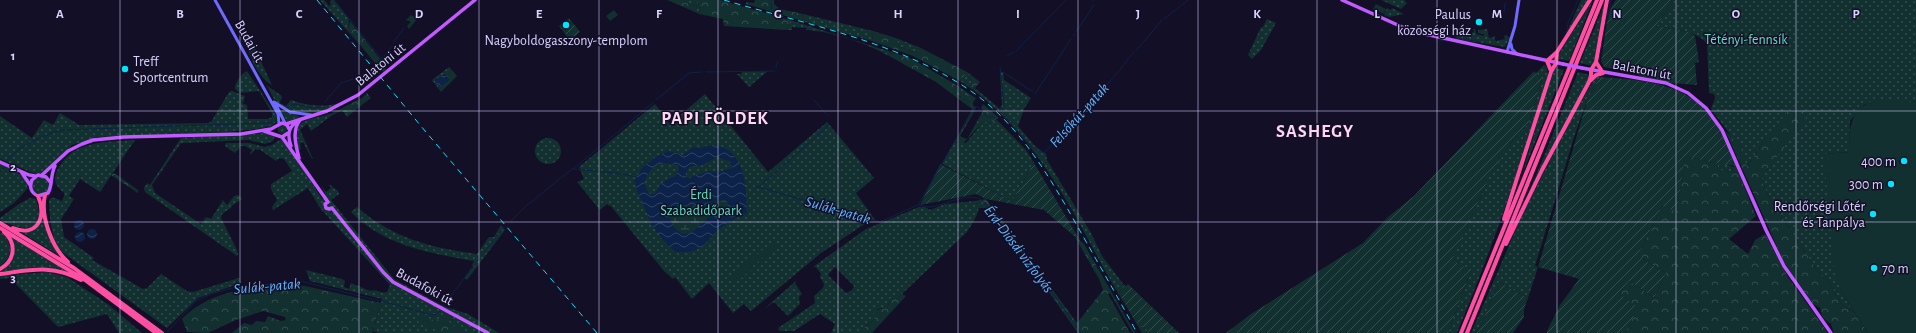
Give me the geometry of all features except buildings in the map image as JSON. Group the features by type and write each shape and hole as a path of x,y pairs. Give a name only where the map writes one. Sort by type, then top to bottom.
{"highway":[{"path":"1551,72 1547,61 1557,52 1590,0"},
{"path":"1461,333 1596,0"},
{"path":"1468,333 1602,0"},
{"path":"1589,82 1591,70 1596,62 1607,0"},
{"path":"1502,232 1502,225 1551,72 1556,63 1557,52"},
{"path":"1500,252 1510,237 1542,170 1589,82 1594,77 1604,73 1596,62"},
{"path":"45,195 44,202 48,227 54,245 64,259 162,333"},
{"path":"0,223 20,231 35,227 42,216 42,205 38,196"},
{"path":"0,223 87,277"},
{"path":"0,229 8,236 13,247 9,261 0,269"},
{"path":"0,229 48,256 107,296 156,333"},
{"path":"0,274 34,269 57,271 77,278 107,296"}],"main road":[{"name":"Budai út","path":"215,0 278,114 279,123"},
{"name":"Balatoni út","path":"286,124 337,107 358,95 475,0"},
{"name":"Balatoni út","path":"1342,0 1412,31 1604,73 1638,77 1671,85 1692,96 1709,110 1722,130 1766,230 1784,266 1831,333"},
{"path":"1507,52 1519,0"},
{"path":"1510,42 1512,49 1519,55"},
{"name":"Budai út","path":"267,93 274,102 286,124"},
{"path":"274,102 290,112 312,115"},
{"path":"282,136 301,119"},
{"path":"301,119 297,123 295,135 301,163"},
{"path":"0,162 35,176 42,175 76,146 93,140 124,137 221,135 263,131 276,127 279,123 286,124 289,131 293,152"},
{"path":"276,127 277,134"},
{"path":"263,131 282,136 328,202 332,203 332,208 326,208 325,204 328,202"},
{"path":"20,171 33,192 38,196 45,195 50,189 50,175 57,162"},
{"path":"42,175 48,178 51,183"},
{"path":"30,185 35,176"},
{"name":"Budafoki út","path":"332,208 382,272 393,282 488,333"}],"green space":[{"path":"320,0 324,0 330,7 331,0 334,0 349,19 348,30 359,44"},
{"path":"667,0 685,0 684,2 697,6 695,12"},
{"path":"685,0 697,0 700,8 699,14 695,12 697,6 684,2"},
{"path":"697,0 720,0 790,20 787,30 724,26 723,19 699,14 700,8"},
{"path":"755,0 774,0 774,4 780,9 803,14 802,21 746,4 746,2 754,3"},
{"path":"1381,0 1404,0 1407,3 1401,9"},
{"path":"1581,0 1588,0 1565,36"},
{"path":"1593,0 1569,61 1558,59 1557,57"},
{"path":"1616,0 1675,0 1656,26 1690,32 1695,36 1699,62 1695,63 1697,85 1672,83 1640,76 1636,73 1604,67 1601,61 1606,29 1610,11"},
{"name":"Tétényi-fennsík","path":"1675,0 1916,0 1916,102 1865,104 1850,121 1849,152 1825,154 1841,292 1854,312 1843,306 1826,277 1819,273 1770,199 1761,180 1768,168 1766,137 1746,168 1729,133 1711,109 1715,98 1714,94 1709,93 1707,44 1703,39 1691,33 1656,26"},
{"path":"1605,3 1593,66 1580,63"},
{"path":"1376,4 1386,9 1384,14 1373,9"},
{"path":"1387,8 1391,10 1392,8 1404,14 1389,17 1384,15"},
{"path":"614,10 618,15 610,21 606,16"},
{"path":"803,14 873,31 872,41 802,21"},
{"path":"411,15 417,19 409,29 407,26 411,22 406,20"},
{"path":"569,18 580,32 570,40 559,26"},
{"path":"1267,19 1276,23 1261,50 1252,59 1248,55 1261,27 1263,27"},
{"path":"790,20 891,52 889,56 871,47 849,39 827,33 806,30 807,28 792,27 792,30 787,30"},
{"path":"350,21 381,60 377,60 375,63 348,30"},
{"path":"243,24 250,38 245,44 240,38"},
{"path":"1456,26 1458,32 1468,30 1469,34 1474,32 1473,29 1475,29 1476,34 1484,36 1484,34 1478,33 1478,30 1487,29 1489,38 1496,36 1494,38 1496,41 1505,39 1504,36 1506,35 1510,38 1505,47 1457,39 1455,36"},
{"path":"873,31 896,38 899,46 914,53 921,48 967,72 960,81 913,56 872,41"},
{"path":"896,38 921,48 914,53 899,46"},
{"path":"250,41 252,42 272,85 263,78 252,61 248,49 248,44"},
{"path":"891,52 910,58 958,86 952,94 936,82 889,56"},
{"path":"377,60 381,60 386,69 383,72 375,63"},
{"path":"1544,65 1547,68 1548,75 1517,173 1457,333 1448,333 1471,271 1451,261 1485,187 1487,178 1514,139 1529,123 1542,79 1536,73"},
{"path":"449,67 452,70 447,76 445,74 435,80 439,87 438,88 432,80"},
{"path":"1555,68 1564,70 1522,175 1549,82"},
{"path":"452,70 457,76 441,92 438,88 449,80 447,76"},
{"path":"247,71 276,115 277,122 271,126 227,132 97,137 72,145 42,173 35,174 0,159 0,116 32,138 44,120 53,125 60,113 79,125 208,123 211,122 229,92 232,91 245,96 243,104 247,105 248,119 268,119 272,117 272,113 259,91 240,93 235,89 239,79"},
{"path":"768,71 749,87 737,74 741,74 742,72"},
{"path":"1534,71 1542,79 1529,123 1514,139 1488,178 1452,260 1471,271 1448,333 1226,333 1251,314 1363,243 1388,217 1414,196"},
{"path":"967,72 971,75 969,78 972,83 970,88 960,81"},
{"path":"1000,72 1003,72 1004,80 1031,98 1024,109 1018,126 1035,146 1046,154 1047,160 1091,233 1102,256 1124,285 1119,293 1131,314 1107,274 1058,186 1044,165 1011,125 973,90 975,88 1000,109 1002,105"},
{"path":"1578,72 1590,75 1589,78 1527,197"},
{"path":"971,75 980,82 973,90 970,88 972,83 969,77"},
{"path":"1596,77 1600,77 1588,98 1575,134 1535,266 1538,267 1528,298 1499,282 1477,333 1471,333 1524,211 1573,115"},
{"path":"1600,77 1634,80 1667,87 1696,101 1708,112 1719,127 1736,166 1718,164 1685,156 1677,212 1662,206 1639,253 1643,255 1641,258 1666,273 1654,298 1629,281 1619,293 1638,308 1625,333 1546,333 1560,305 1579,279 1538,267 1588,98"},
{"path":"266,85 282,96 280,103 286,106 291,100 316,106 342,102 327,109 310,113 293,112 278,104"},
{"path":"958,86 968,93 967,95 971,98 969,102 958,95 956,97 952,94"},
{"path":"367,93 371,98 363,104 361,102 345,114 342,110 331,116 330,114 362,98"},
{"path":"968,93 976,98 972,104 976,108 970,119 968,117 972,109 956,97 957,95 969,102 970,98 968,98"},
{"name":"Érdi Szabadidőpark","path":"705,94 768,172 827,122 874,178 856,193 875,220 869,221 821,253 751,311 744,304 733,313 709,283 692,299 675,277 673,279 664,271 610,205 609,206 607,204 600,210 577,182 584,179 579,167 655,104 670,124"},
{"name":"Rendőrségi Lőtér és Tanpálya","path":"1873,100 1916,102 1916,333 1868,333 1841,292 1834,271 1824,154 1849,152 1850,128 1852,122 1859,110"},
{"path":"361,102 363,104 347,117 345,114"},
{"path":"983,104 999,118 990,123 984,121 957,150 955,147 960,136 967,139 983,111 981,108"},
{"path":"281,109 301,117 287,122"},
{"path":"1802,109 1807,115 1803,123 1768,168 1761,180 1770,199 1819,273 1826,277 1843,306 1854,312 1868,333 1834,333 1831,324 1822,316 1820,308 1813,304 1793,276 1783,260 1725,130 1741,147 1747,167 1766,137 1789,110"},
{"path":"330,114 331,116 311,131 307,124 300,130 312,159 303,142 300,143 301,149 299,150 297,132 299,126 306,120"},
{"path":"968,117 970,119 956,143 966,143 984,121 990,123 997,120 1026,150 1034,163 1012,201 942,164"},
{"path":"282,124 287,129 282,134 277,129"},
{"path":"266,133 275,136 273,141 265,144 249,140 181,143 152,185 155,193 201,224 206,217 211,219 223,200 227,205 234,196 239,195 242,199 222,214 221,218 237,250 237,256 145,192 144,188 147,183 150,185 181,138"},
{"path":"548,138 557,142 561,151 557,160 548,164 539,160 535,151 539,142"},
{"path":"281,139 300,164 322,199 326,196 322,186 326,192 331,188 329,184 338,191 339,194 331,200 394,279 443,306 468,314 499,333 378,333 373,331 382,299 310,281 306,270 342,279 345,281 344,287 349,289 351,283 370,291 374,290 387,292 390,285 320,208 308,188 273,210 272,207 277,200 271,189 271,184 292,171 284,159 279,158 276,161 259,149 255,149 251,154 250,153 252,150 245,146 241,146 235,153 225,146 226,143 249,143 265,147 272,145"},
{"path":"135,140 100,192 80,179 69,196 74,199 61,219 64,237 94,258 92,260 143,289 147,288 161,274 187,291 193,292 239,278 241,283 198,298 167,328 62,252 55,240 51,228 49,200 52,197 62,201 64,196 64,193 55,182 55,176 64,160 72,153 92,144"},
{"path":"1685,156 1718,164 1717,170 1732,172 1733,167 1736,166 1756,216 1729,239 1748,254 1755,240 1765,234 1788,277 1828,333 1625,333 1637,308 1619,293 1629,281 1654,298 1666,273 1641,258 1639,253 1662,206 1677,211"},
{"path":"1034,163 1081,242 1044,210 986,199 976,194 920,205 940,164 1012,201"},
{"path":"1723,163 1733,167 1732,172 1717,170 1718,164"},
{"path":"0,164 18,173 27,183 28,188 14,203 0,212"},
{"path":"114,173 138,190 138,193 111,175"},
{"path":"41,177 47,180 50,186 47,192 41,195 35,192 32,186 35,180"},
{"path":"30,198 36,199 39,210 36,224 25,228 17,227 0,220 0,218 19,204"},
{"path":"986,199 1077,323 1103,290 1099,279 1075,237 1084,244 1135,333 1133,333 1110,293 1108,294 1130,333 1078,333 1022,254 985,208 979,208 979,203 975,204 975,201"},
{"path":"725,200 728,202 728,207 708,218 696,229 687,234 678,231 670,219 670,210 679,205 699,207"},
{"path":"975,201 975,204 979,203 979,207 967,232 902,294 896,299 891,298 887,308 877,309 875,319 866,326 864,333 831,333 835,324 820,314 794,331 780,331 778,328 815,303 814,296 823,288 824,284 820,277 821,274 816,267 813,267 866,229 919,207 925,207 930,210 945,204","holes":["835,267 854,286 852,290 846,293 828,275"]},
{"path":"357,207 370,218 398,234 428,245 460,252 477,254 489,237 494,237 501,225 505,230 467,280 464,278 473,266 474,261 424,251 393,240 364,224 351,212"},
{"path":"44,211 47,231 58,255 21,232 30,231 37,227 42,220"},
{"path":"0,232 9,244 10,254 5,262 0,266"},
{"path":"10,236 68,272 37,267 0,272 13,256 14,247"},
{"path":"774,241 778,245 752,267 748,262"},
{"path":"747,262 752,269 734,284 728,278"},
{"path":"47,272 67,277 109,305 142,333 119,333 107,314 58,327 10,278 0,279 0,276"},
{"path":"797,280 795,283 802,294 799,297 800,304 788,316 774,302 764,309"},
{"path":"1499,282 1528,298 1524,309 1524,317 1513,333 1477,333"},
{"path":"277,284 305,286 381,303 372,333 232,333 244,323 252,325 256,321 265,322 268,316 281,321 286,320 285,317 263,311 236,320 208,333 187,332 182,319 203,303 226,294"},
{"path":"1128,284 1179,333 1150,333 1133,318 1119,293 1124,285 1126,286"},
{"path":"902,294 906,296 872,333 864,333 864,328 875,319 873,315 875,310 887,308 891,298 896,299"},
{"path":"442,315 450,318 449,322 464,333 445,333 442,330 436,330 418,322 421,316 436,321"},
{"path":"1133,318 1150,333 1142,333"}],"water":[{"path":"445,74 447,76 444,79 448,77 449,80 439,87 435,80"},
{"path":"711,145 722,147 731,152 737,160 745,180 747,213 727,223 699,248 693,251 675,252 663,240 652,225 636,188 635,180 642,168 654,158 666,152 669,151 682,155 694,147 699,148","holes":["717,157 729,161 733,168 722,171 708,171 689,178 685,176 689,167 703,165","665,163 677,165 679,169 678,172 675,176 662,183 655,194 649,194 644,183 652,169","722,200 727,201 728,207 708,218 696,229 687,234 678,231 673,225 669,216 670,210 679,205 705,206"]},
{"path":"79,220 84,225 79,230 74,225"},
{"path":"92,229 97,234 92,239 87,234"},
{"path":"80,232 85,237 80,242 75,237"}],"waterway":[{"path":"334,0 382,59 392,46"},
{"name":"Sulák-patak","path":"771,0 772,10"},
{"path":"1016,51 1066,0"},
{"name":"Felsőkút-patak","path":"1164,19 1188,0"},
{"path":"1567,29 1578,0"},
{"path":"1607,22 1611,0"},
{"path":"1504,12 1505,3"},
{"path":"1076,32 1094,5"},
{"name":"Felsőkút-patak","path":"1136,51 1162,20"},
{"path":"1402,25 1450,37"},
{"path":"393,43 404,28"},
{"path":"1397,28 1402,30"},
{"path":"1564,33 1568,29"},
{"path":"1457,38 1481,42"},
{"path":"1035,94 1071,39"},
{"path":"1439,40 1448,41"},
{"path":"1007,56 1014,52"},
{"path":"1124,64 1134,52"},
{"name":"Sulák-patak","path":"776,67 778,61"},
{"name":"Felsőkút-patak","path":"1000,67 1004,106 1000,111 1032,147 1044,153 1082,114 1123,66"},
{"name":"Sulák-patak","path":"706,72 775,71"},
{"path":"357,77 369,72"},
{"name":"Sulák-patak","path":"689,73 701,72"},
{"path":"1003,72 1033,92"},
{"path":"656,100 688,74"},
{"path":"325,102 341,83 353,79"},
{"path":"814,100 827,115"},
{"path":"573,169 654,102"},
{"path":"287,108 293,104 314,108 321,107"},
{"name":"Felsőkút-patak","path":"967,120 976,106 988,117 994,117"},
{"path":"7,161 17,151 32,141 63,130 264,123 274,122 277,119"},
{"name":"Sulák-patak","path":"755,186 880,222 918,205 966,122"},
{"path":"759,187 828,126 828,123"},
{"path":"0,172 5,167"},
{"name":"Sulák-patak","path":"511,221 526,206 572,169 617,173 636,177"},
{"name":"Érd-Diósdi vízfolyás","path":"919,205 930,207 937,206 968,197 981,199 1029,260 1081,333"},
{"name":"Sulák-patak","path":"482,255 503,228"},
{"name":"Sulák-patak","path":"443,306 480,258"},
{"name":"Sulák-patak","path":"167,332 196,301 211,294 232,288 300,281 380,301"},
{"name":"Sulák-patak","path":"382,301 432,315 437,314 440,310"}],"railway":[{"path":"317,0 420,125 597,333"},
{"path":"724,0 850,36 912,59 941,73 968,89 987,103 1005,120 1035,156 1072,217 1137,333"}],"place":[{"name":"Paulus közösségi ház","path":"1479,22"},
{"name":"Nagyboldogasszony-templom","path":"566,25"},
{"name":"Treff Sportcentrum","path":"125,69"},
{"name":"400 m","path":"1904,161"},
{"name":"300 m","path":"1891,184"},
{"name":"Rendőrségi Lőtér és Tanpálya","path":"1873,214"},
{"name":"70 m","path":"1874,268"}],"district":[{"name":"PAPI FÖLDEK","path":"715,118"},
{"name":"SASHEGY","path":"1315,131"}]}
